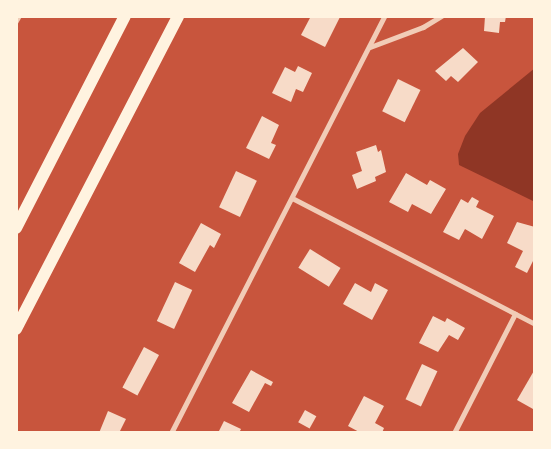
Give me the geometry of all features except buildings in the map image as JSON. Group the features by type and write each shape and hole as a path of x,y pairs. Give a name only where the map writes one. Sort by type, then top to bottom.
{"highway":[{"path":"16,228 125,16"},
{"path":"16,329 178,16"}],"street":[{"path":"171,433 384,16"},
{"path":"369,47 423,27 441,16"},
{"path":"292,198 535,324"},
{"path":"454,433 515,314"}],"lane":[{"path":"16,23 20,16"}],"shaded area":[{"path":"535,68 535,202 459,165 458,154 465,136 480,113"}]}
